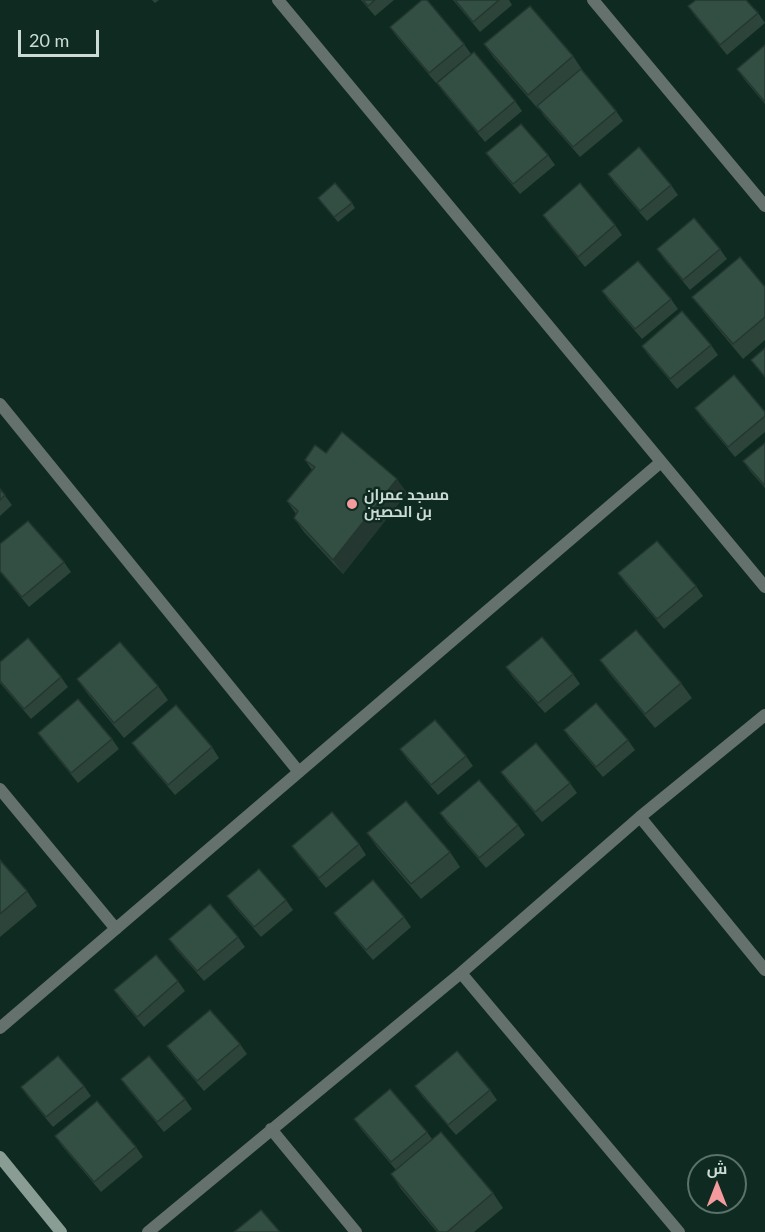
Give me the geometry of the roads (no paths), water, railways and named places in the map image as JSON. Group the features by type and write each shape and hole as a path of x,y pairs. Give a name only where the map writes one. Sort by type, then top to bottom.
{"street":[{"path":"278,0 765,587"},
{"path":"593,0 765,206"},
{"path":"0,404 300,772"},
{"path":"0,1028 662,462"},
{"path":"148,1232 461,973 640,817 765,715"},
{"path":"0,789 116,929"},
{"path":"640,817 765,970"},
{"path":"461,973 679,1232"},
{"path":"272,1129 356,1232"},
{"path":"0,1157 61,1232"}],"place":[{"name":"مسجد عمران بن الحصين","path":"352,504"}]}
